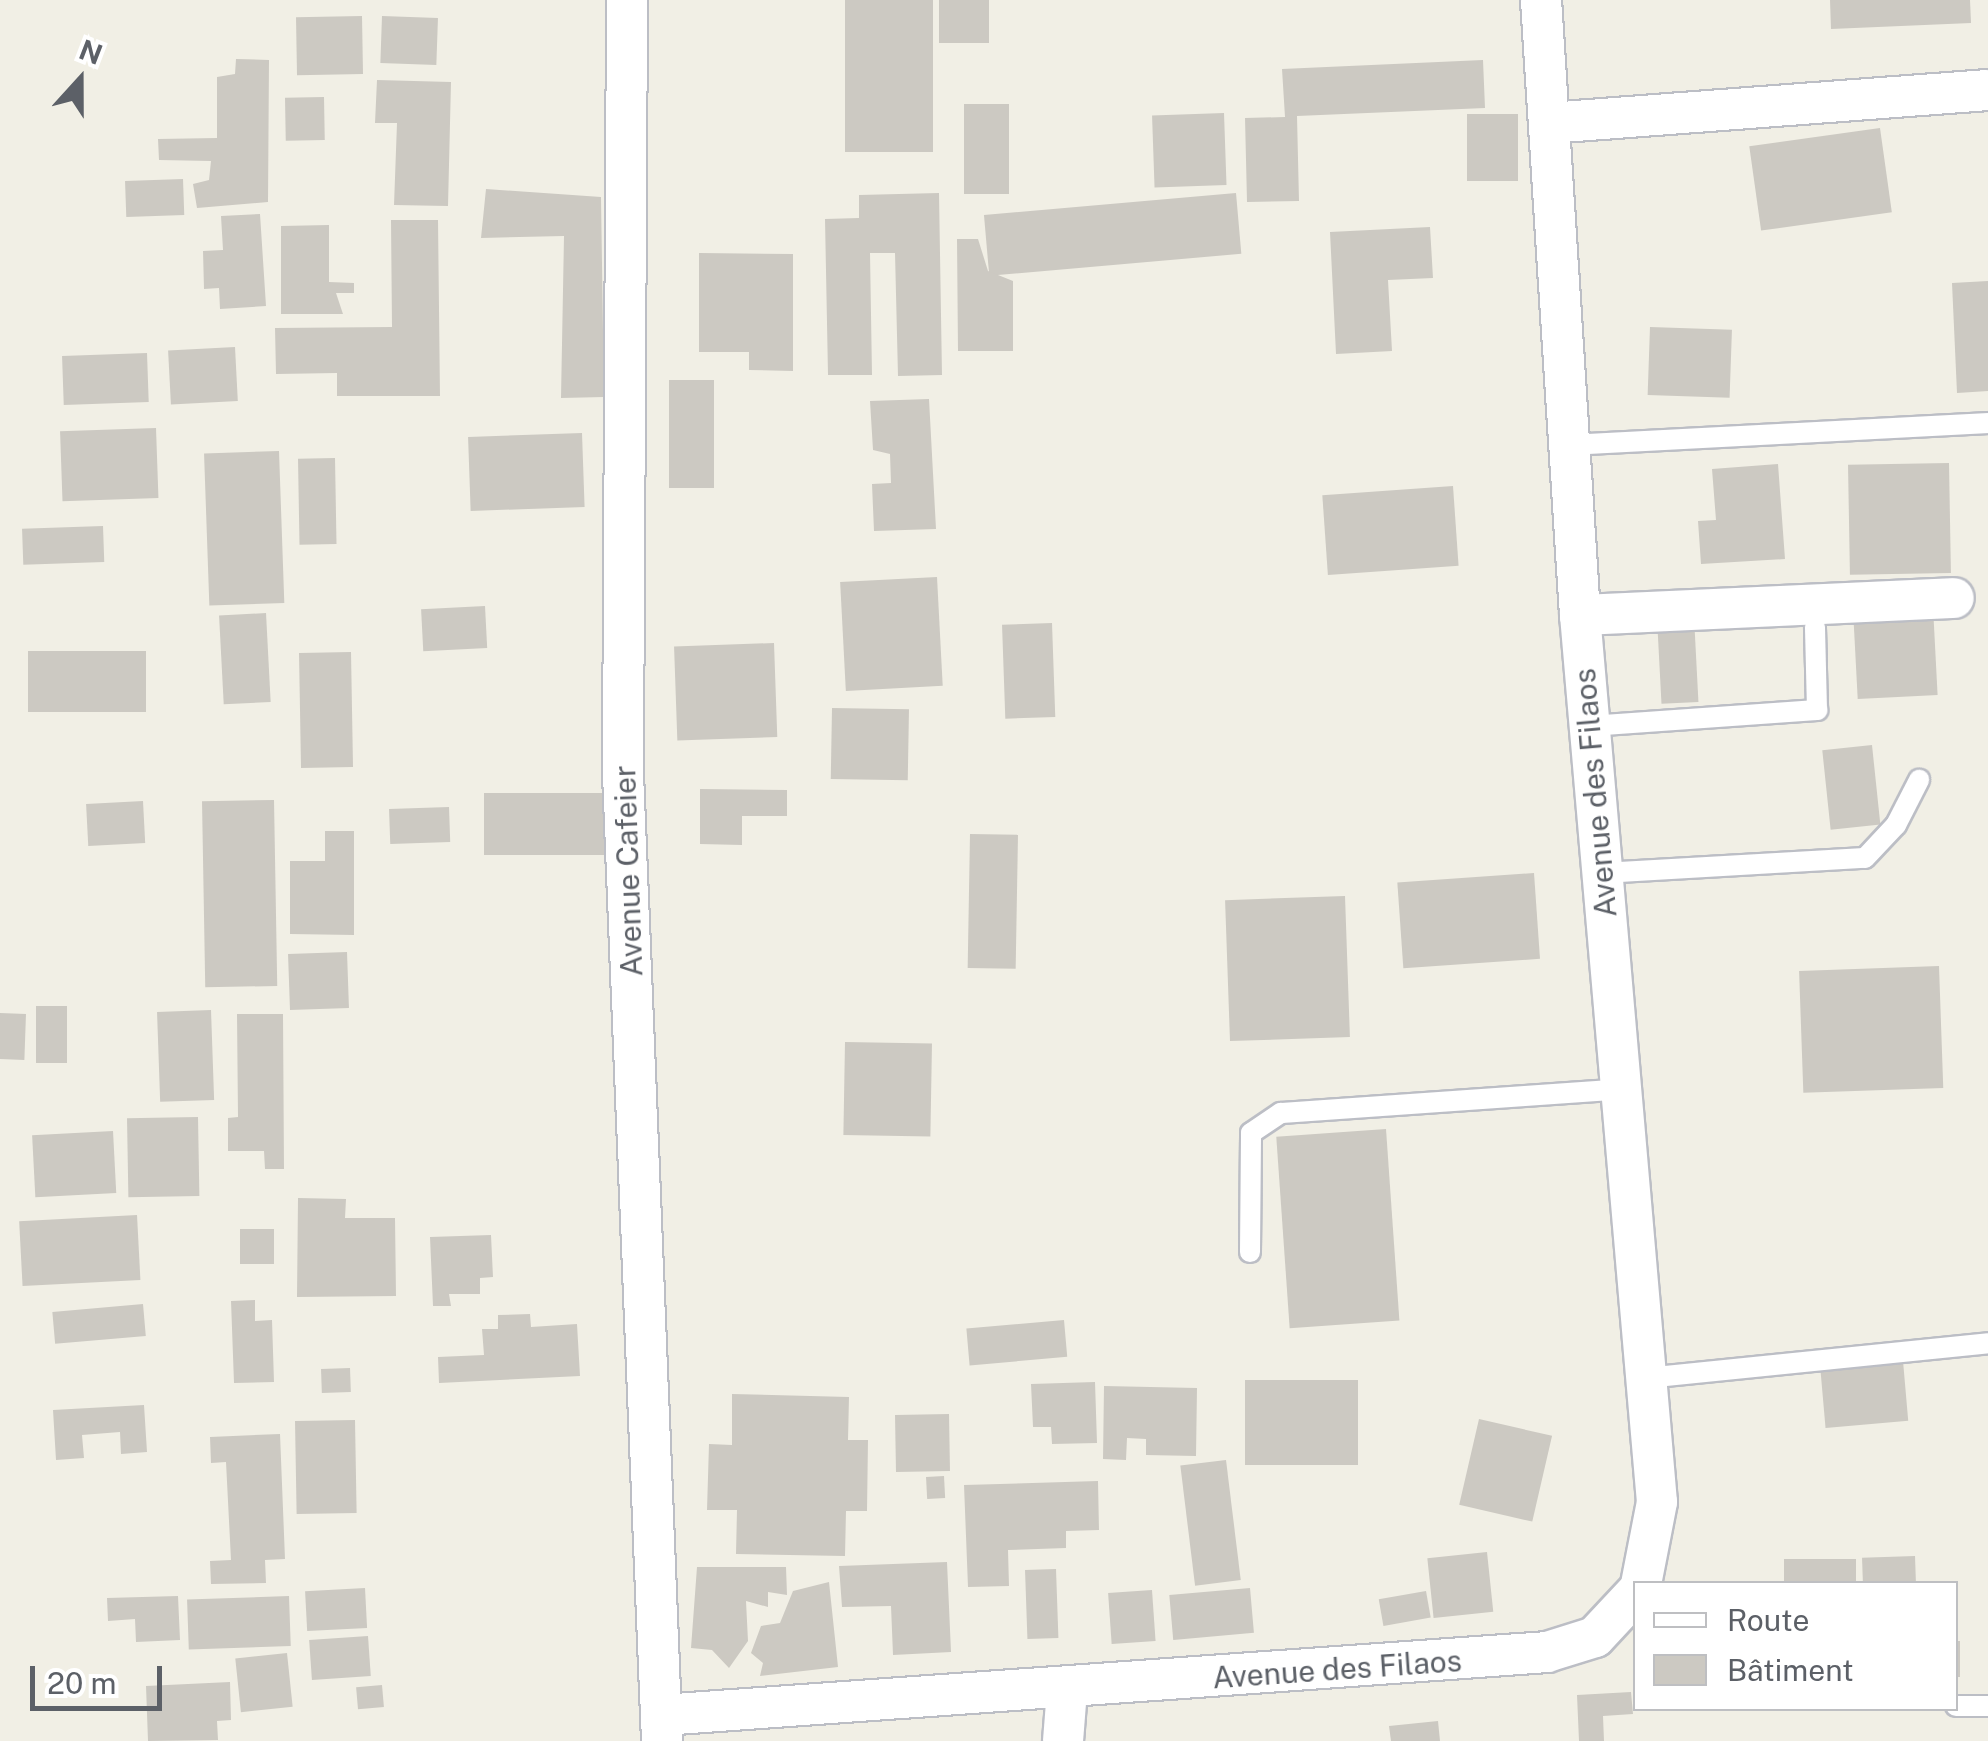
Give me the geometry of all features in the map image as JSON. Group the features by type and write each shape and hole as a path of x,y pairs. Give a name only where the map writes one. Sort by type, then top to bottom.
{"street":[{"name":"Avenue Cafeier","path":"626,0 623,774 662,1728"},
{"name":"Avenue des Filaos","path":"1541,0 1580,616 1657,1502 1639,1581"},
{"path":"1549,123 1988,90"},
{"path":"1580,616 1954,598"},
{"name":"Avenue des Filaos","path":"662,1728 1067,1690 1547,1652 1595,1637 1633,1603"},
{"path":"1063,1741 1067,1690"}],"lane":[{"path":"1569,444 1988,423"},
{"path":"1589,726 1816,710 1816,627"},
{"path":"1602,873 1865,858 1896,826 1919,780"},
{"path":"1250,1252 1251,1133 1282,1113 1622,1089"},
{"path":"1646,1378 1988,1344"},
{"path":"1958,1706 1988,1706"}],"building":[{"path":"845,0 933,0 933,152 845,152"},
{"path":"939,0 989,0 989,43 939,43"},
{"path":"1830,0 1970,0 1971,23 1831,29"},
{"path":"362,16 363,74 297,75 296,17"},
{"path":"382,16 438,18 436,65 380,63"},
{"path":"236,59 269,60 268,202 197,208 193,184 209,180 211,161 159,160 158,139 217,138 217,77 235,74"},
{"path":"1483,60 1485,108 1297,116 1299,201 1247,202 1245,118 1285,117 1282,69"},
{"path":"377,80 451,82 448,206 394,205 397,123 375,123"},
{"path":"324,97 325,140 286,141 285,98"},
{"path":"964,104 1009,104 1009,194 964,194"},
{"path":"1224,113 1227,185 1155,187 1152,116"},
{"path":"1467,114 1518,114 1518,181 1467,181"},
{"path":"1880,128 1892,212 1761,231 1749,146"},
{"path":"183,179 184,215 126,217 125,181"},
{"path":"486,189 601,197 604,397 561,398 564,236 481,238"},
{"path":"939,193 942,375 898,376 895,253 870,253 872,375 828,375 825,219 859,218 859,195"},
{"path":"1236,193 1241,254 989,276 984,215"},
{"path":"260,214 266,306 220,309 219,288 204,289 203,251 223,250 221,216"},
{"path":"391,220 438,220 440,396 337,396 337,373 276,374 275,328 392,327"},
{"path":"329,225 329,282 354,283 354,293 336,293 343,314 281,314 281,226"},
{"path":"1430,227 1433,278 1388,280 1392,351 1336,354 1330,232"},
{"path":"957,239 978,239 988,271 1013,281 1013,351 958,351"},
{"path":"699,253 793,254 793,371 749,370 749,352 699,352"},
{"path":"1988,281 1988,391 1957,393 1952,283"},
{"path":"1650,327 1732,330 1730,398 1648,395"},
{"path":"235,347 238,401 171,404 168,351"},
{"path":"147,353 149,402 64,405 62,356"},
{"path":"669,380 714,380 714,488 669,488"},
{"path":"929,399 936,529 874,531 872,484 891,483 890,454 873,450 870,401"},
{"path":"156,428 158,498 63,501 60,431"},
{"path":"582,433 585,507 471,511 468,437"},
{"path":"279,451 284,603 209,606 204,454"},
{"path":"335,458 337,544 300,545 298,459"},
{"path":"1949,463 1951,573 1850,575 1848,465"},
{"path":"1778,464 1785,559 1701,564 1698,521 1716,520 1712,469"},
{"path":"1453,486 1459,566 1328,575 1322,495"},
{"path":"103,526 104,562 23,565 22,529"},
{"path":"937,577 943,686 846,691 840,582"},
{"path":"485,606 487,648 423,651 421,609"},
{"path":"1933,607 1938,695 1858,699 1853,611"},
{"path":"266,613 271,702 224,704 219,615"},
{"path":"1694,617 1698,702 1661,704 1657,619"},
{"path":"1052,623 1055,717 1005,719 1002,625"},
{"path":"774,643 777,737 677,740 674,646"},
{"path":"28,651 146,651 146,712 28,712"},
{"path":"351,652 353,767 301,768 299,653"},
{"path":"832,708 909,709 908,780 831,779"},
{"path":"1872,745 1880,825 1831,830 1822,750"},
{"path":"700,789 787,790 787,816 742,816 742,845 700,844"},
{"path":"484,793 613,793 613,855 484,855"},
{"path":"274,800 277,986 205,987 202,801"},
{"path":"143,801 145,843 88,846 86,804"},
{"path":"449,807 450,842 390,844 389,809"},
{"path":"325,831 354,831 354,935 290,934 290,861 325,861"},
{"path":"970,834 1018,835 1016,969 968,968"},
{"path":"1534,873 1540,959 1403,968 1397,883"},
{"path":"1345,896 1350,1037 1230,1041 1225,900"},
{"path":"347,952 349,1008 290,1010 288,954"},
{"path":"1939,966 1943,1088 1803,1093 1799,971"},
{"path":"36,1006 67,1006 67,1063 36,1063"},
{"path":"211,1010 214,1100 160,1102 157,1012"},
{"path":"0,1013 26,1014 24,1060 0,1059"},
{"path":"237,1014 283,1014 284,1169 265,1169 264,1151 228,1151 228,1118 238,1117"},
{"path":"845,1042 932,1044 930,1137 843,1135"},
{"path":"198,1117 199,1196 128,1197 127,1118"},
{"path":"1386,1129 1399,1321 1290,1328 1276,1137"},
{"path":"113,1131 116,1193 35,1197 32,1135"},
{"path":"298,1198 346,1199 345,1218 395,1218 396,1296 297,1297"},
{"path":"137,1215 140,1280 23,1286 19,1221"},
{"path":"240,1229 274,1229 274,1264 240,1264"},
{"path":"491,1235 493,1277 480,1278 480,1294 449,1294 451,1306 433,1306 430,1237"},
{"path":"255,1300 255,1321 272,1320 274,1382 234,1383 231,1301"},
{"path":"143,1304 146,1336 55,1344 52,1312"},
{"path":"530,1314 531,1327 577,1324 580,1376 439,1383 438,1357 484,1355 482,1329 498,1329 498,1315"},
{"path":"1064,1320 1067,1357 970,1365 966,1329"},
{"path":"1903,1361 1908,1421 1826,1428 1820,1368"},
{"path":"350,1368 351,1392 322,1393 321,1369"},
{"path":"1245,1380 1358,1380 1358,1465 1245,1465"},
{"path":"1095,1382 1097,1443 1052,1444 1051,1427 1033,1427 1031,1384"},
{"path":"1104,1386 1197,1388 1196,1456 1146,1455 1146,1439 1127,1438 1126,1460 1103,1459"},
{"path":"732,1394 849,1397 848,1440 868,1440 867,1511 846,1511 845,1556 736,1554 737,1510 707,1510 709,1444 732,1445"},
{"path":"144,1405 147,1452 121,1454 120,1432 82,1435 84,1458 56,1460 53,1410"},
{"path":"949,1414 950,1471 896,1472 895,1415"},
{"path":"1479,1419 1552,1436 1532,1522 1459,1505"},
{"path":"355,1420 357,1513 297,1514 295,1421"},
{"path":"280,1434 285,1559 265,1560 266,1583 211,1584 210,1561 231,1560 226,1462 211,1463 210,1437"},
{"path":"1226,1460 1241,1580 1195,1586 1180,1466"},
{"path":"944,1476 945,1498 927,1499 926,1477"},
{"path":"1098,1481 1099,1530 1066,1531 1066,1548 1008,1550 1009,1586 968,1587 964,1485"},
{"path":"1487,1552 1493,1612 1434,1618 1427,1558"},
{"path":"1915,1556 1916,1581 1863,1581 1862,1558"},
{"path":"1784,1559 1856,1559 1856,1581 1784,1581"},
{"path":"947,1562 951,1652 893,1655 891,1606 842,1607 839,1566"},
{"path":"697,1567 786,1567 787,1595 768,1592 768,1607 746,1601 748,1641 729,1668 712,1650 691,1648"},
{"path":"1056,1569 1058,1638 1027,1639 1025,1570"},
{"path":"829,1582 838,1667 760,1676 763,1663 751,1653 761,1626 780,1623 793,1591"},
{"path":"365,1588 367,1628 307,1631 305,1591"},
{"path":"1250,1588 1254,1633 1173,1640 1169,1595"},
{"path":"1152,1590 1156,1641 1112,1644 1108,1593"},
{"path":"1426,1591 1431,1618 1383,1626 1379,1599"},
{"path":"178,1596 180,1640 136,1642 135,1619 108,1621 107,1598"},
{"path":"289,1596 291,1646 189,1650 187,1600"},
{"path":"368,1636 371,1676 312,1680 309,1640"},
{"path":"1958,1641 1960,1677 1958,1677"},
{"path":"287,1653 293,1707 241,1712 235,1658"},
{"path":"230,1682 231,1720 217,1721 218,1740 148,1741 146,1686"},
{"path":"382,1685 384,1707 358,1709 356,1687"},
{"path":"1631,1692 1633,1714 1603,1716 1604,1741 1579,1741 1577,1695"},
{"path":"1438,1721 1440,1741 1391,1741 1389,1726"}]}
